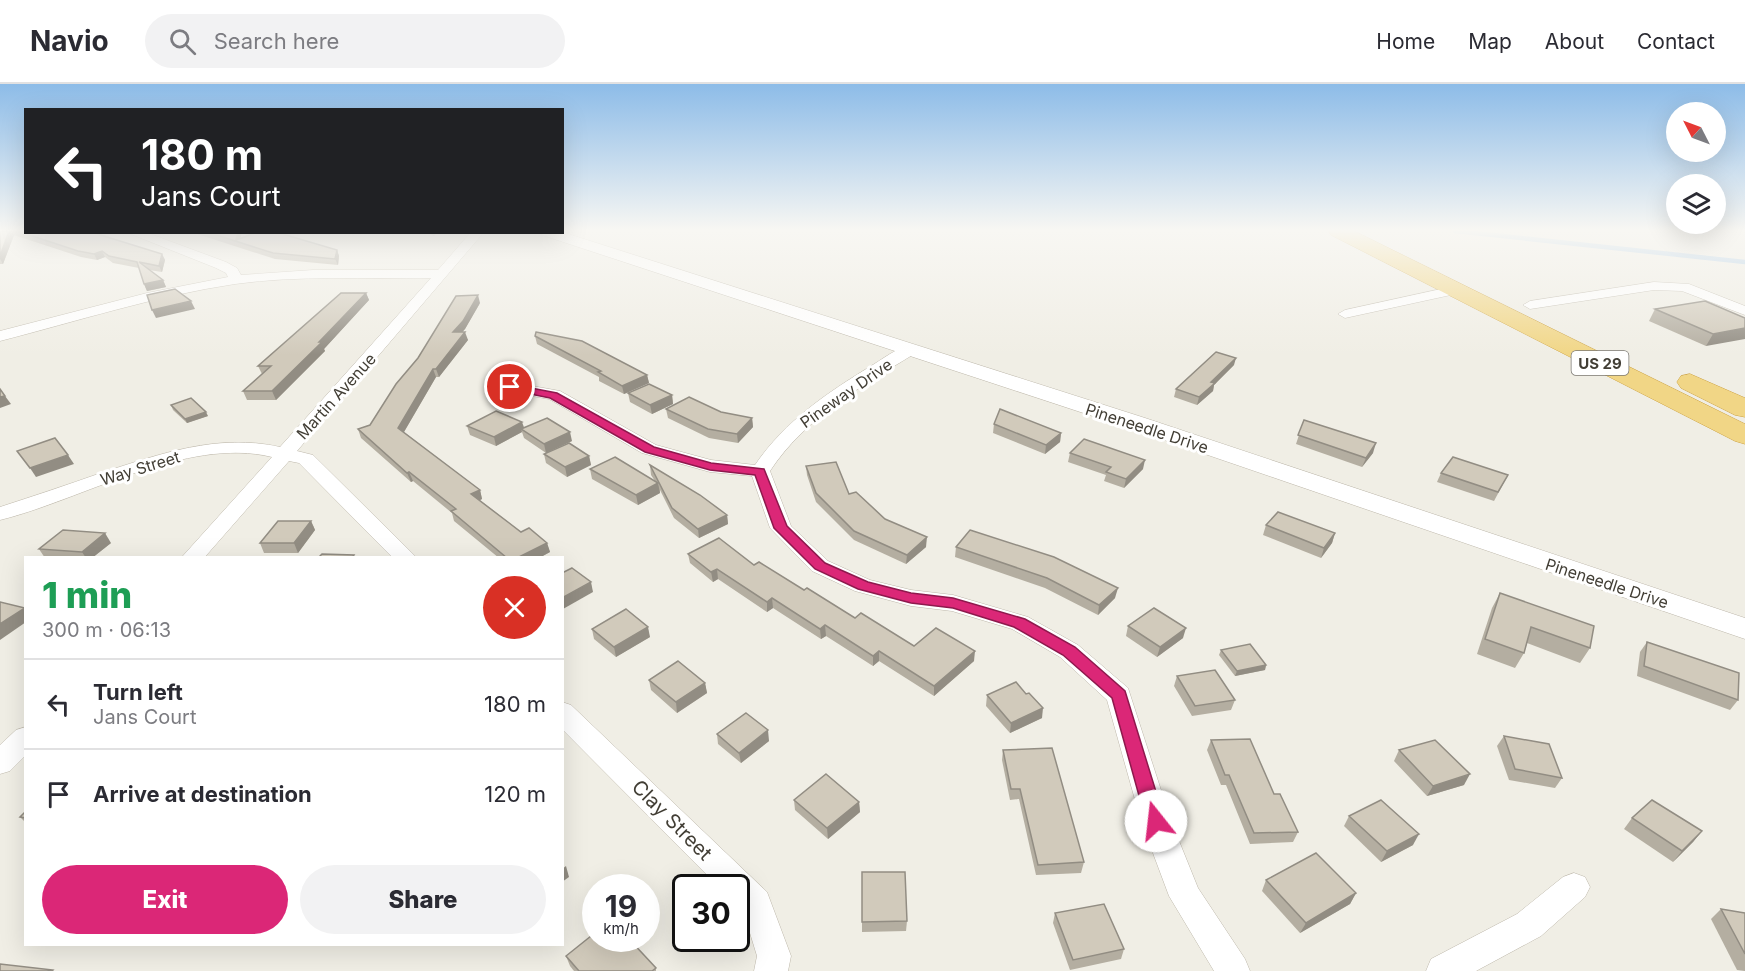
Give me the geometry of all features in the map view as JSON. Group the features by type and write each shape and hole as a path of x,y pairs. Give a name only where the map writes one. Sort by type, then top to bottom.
{"highway":[{"name":"US 29","path":"1419,272 1745,435"},
{"path":"1434,272 1489,296 1530,305"},
{"name":"US 29","path":"1460,272 1745,409"}],"street":[{"path":"233,272 236,280"},
{"name":"Pineneedle Drive","path":"670,272 1137,423 1745,629"},
{"path":"0,336 180,290 236,280 287,276 442,274"},
{"name":"Martin Avenue","path":"194,556 442,274"},
{"path":"1530,305 1654,286 1684,287 1745,311"},
{"path":"1345,314 1455,291"},
{"name":"Pineway Drive","path":"760,471 769,456 798,426 843,391 908,351"},
{"path":"510,387 554,395 649,449 710,466 760,471 781,528 820,566 863,586 911,598 953,603 1020,623 1069,651 1119,695 1156,821 1185,896 1233,971"},
{"name":"Way Street","path":"0,514 177,454 221,448 259,448 284,454"},
{"path":"284,454 306,459 404,556"},
{"name":"Clay Street","path":"564,714 756,902 774,956 771,971"},
{"path":"0,763 24,739"},
{"path":"1443,971 1529,925 1574,886"}],"building":[{"path":"140,272 153,272 163,280 144,284"},
{"path":"175,289 191,301 152,310 147,295"},
{"path":"341,293 366,293 319,342 322,342 272,391 243,391 271,366 258,366"},
{"path":"478,295 463,321 453,332 465,332 436,369 433,369 398,428 480,490 471,494 521,532 529,528 547,543 521,556 505,556 451,511 456,509 409,472 407,473 358,429 370,425 396,384 418,358 456,296"},
{"path":"1705,301 1745,318 1745,328 1713,334 1655,309"},
{"path":"536,332 582,341 647,375 622,386 598,372 601,371 535,336"},
{"path":"1216,352 1236,358 1211,382 1215,383 1199,397 1176,389"},
{"path":"649,384 672,395 650,405 628,393"},
{"path":"689,397 721,412 752,418 737,434 708,429 666,409"},
{"path":"191,398 206,412 185,419 171,405"},
{"path":"1000,409 1061,433 1046,445 994,424"},
{"path":"496,411 522,422 494,437 467,426"},
{"path":"547,418 570,432 544,444 521,429"},
{"path":"1304,420 1376,443 1366,458 1298,435"},
{"path":"55,438 68,455 30,468 17,451"},
{"path":"1084,439 1145,460 1126,479 1106,472 1111,467 1070,453"},
{"path":"569,443 589,456 565,467 544,454"},
{"path":"615,457 658,483 636,495 590,469"},
{"path":"1453,457 1508,475 1498,492 1441,473"},
{"path":"836,462 849,494 856,492 885,519 927,537 907,555 854,531 816,493 806,466"},
{"path":"650,465 700,495 727,515 698,529 672,508"},
{"path":"1278,512 1335,533 1324,548 1266,525"},
{"path":"278,521 311,521 294,543 260,543"},
{"path":"63,530 105,533 82,552 39,549"},
{"path":"970,530 1054,557 1118,588 1099,605 1047,578 956,547"},
{"path":"719,538 754,565 759,562 855,618 861,613 914,646 936,628 975,651 934,686 879,651 873,656 825,625 820,629 772,598 767,602 717,569 711,572 688,554"},
{"path":"322,554 354,555 353,556 320,556"},
{"path":"572,568 591,582 564,597 564,572"},
{"path":"1500,593 1594,626 1590,648 1531,627 1524,653 1485,639"},
{"path":"0,602 24,608 24,609 0,624"},
{"path":"1154,608 1186,628 1160,647 1128,626"},
{"path":"626,609 648,627 614,647 592,629"},
{"path":"1647,642 1739,673 1738,700 1644,666"},
{"path":"1250,644 1266,665 1237,671 1221,650"},
{"path":"678,661 705,683 676,702 649,680"},
{"path":"1215,670 1235,700 1195,706 1177,676"},
{"path":"1016,682 1043,708 1011,723 987,695"},
{"path":"746,713 768,730 739,753 717,734"},
{"path":"1504,736 1549,744 1562,778 1515,769"},
{"path":"1250,739 1274,794 1280,794 1298,832 1254,833 1229,775 1225,775 1211,740"},
{"path":"1435,740 1470,774 1433,786 1399,750"},
{"path":"1052,748 1084,862 1038,865 1020,789 1011,789 1003,750"},
{"path":"826,774 859,802 827,828 794,800"},
{"path":"1381,800 1419,834 1387,851 1349,816"},
{"path":"1652,800 1702,831 1682,851 1632,818"},
{"path":"1316,853 1356,893 1306,923 1266,880"},
{"path":"862,872 905,872 907,921 862,922"},
{"path":"1104,904 1124,949 1073,960 1055,913"},
{"path":"1721,909 1745,913 1745,954"},
{"path":"582,943 582,952 641,952 656,968 652,971 579,971 566,956"},
{"path":"0,964 53,970 0,971"}],"route":[{"path":"510,387 554,395 649,449 710,466 760,471 781,528 820,566 863,586 911,598 953,603 1020,623 1069,651 1119,695 1156,821"}]}
